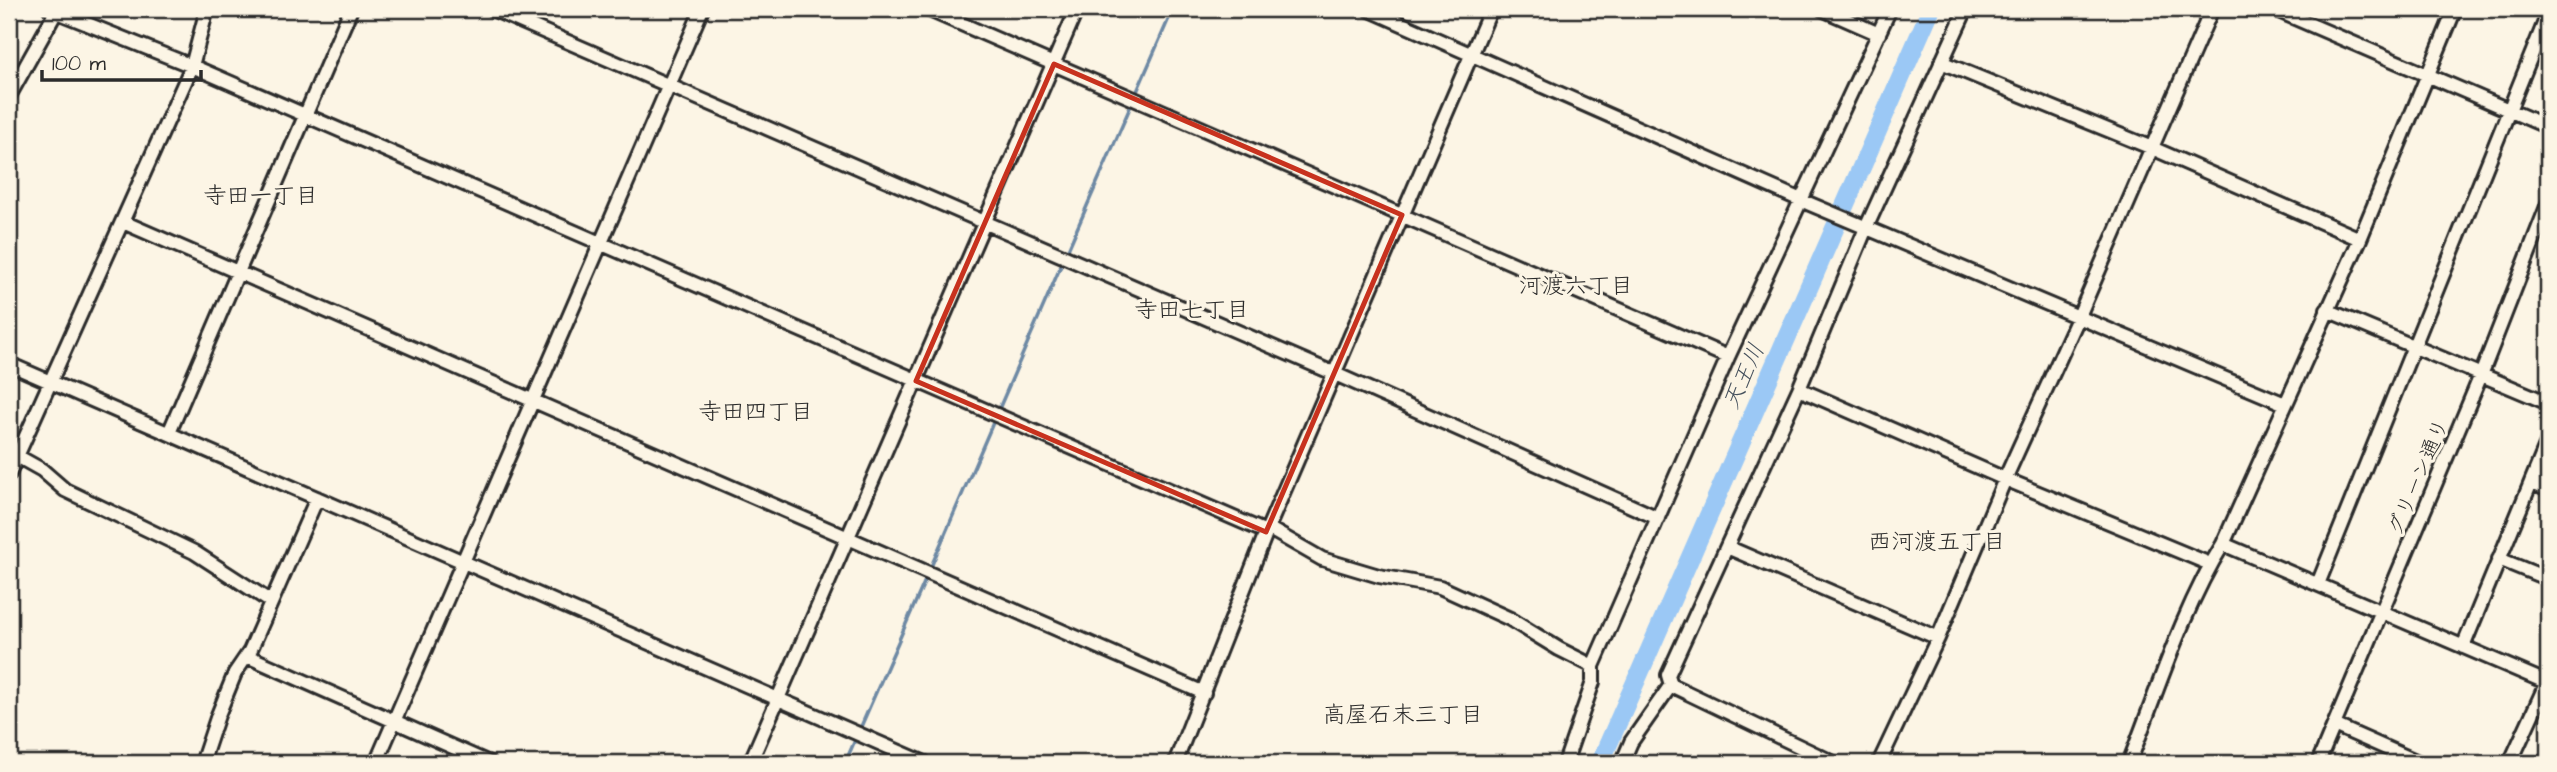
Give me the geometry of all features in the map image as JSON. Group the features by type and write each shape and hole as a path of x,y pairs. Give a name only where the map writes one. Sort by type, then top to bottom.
{"street":[{"path":"9,96 54,9 192,66 1009,422 1267,530 1322,559 1379,576 1440,587 1510,619 1593,666"},
{"path":"9,474 192,66 207,9"},
{"path":"169,433 351,9"},
{"path":"492,9 1333,373 1658,518"},
{"path":"376,763 702,9"},
{"path":"927,9 1728,357"},
{"path":"750,763 1077,9"},
{"path":"1368,9 1806,202 2285,404"},
{"path":"1174,763 1333,373 1491,9"},
{"path":"1822,9 1880,34"},
{"path":"1565,763 1593,682 1593,666 1728,357 1806,202 1890,9"},
{"path":"1834,763 1671,685 1668,675 1799,389 1862,226 1966,9"},
{"path":"1879,763 1938,638 2212,9"},
{"path":"2274,9 2548,127"},
{"path":"2129,763 2185,621 2210,564 2223,544 2360,239 2455,9"},
{"path":"2318,584 2548,14"},
{"path":"1941,62 2152,148 2360,239"},
{"name":"グリーン通り","path":"2319,763 2481,375 2548,204"},
{"path":"123,222 1204,693"},
{"path":"2328,310 2548,403"},
{"path":"9,364 925,763"},
{"path":"1799,389 2005,479 2210,564"},
{"path":"2463,647 2548,441"},
{"path":"17,456 41,470 65,490 194,552 271,602"},
{"path":"2530,482 2548,490"},
{"path":"202,763 235,673 247,656 317,498"},
{"path":"2223,544 2547,682 2510,763"},
{"path":"1727,547 1938,638"},
{"path":"2499,559 2548,579"},
{"path":"247,656 489,763"},
{"path":"1622,763 1631,742 1671,685"},
{"path":"2334,725 2420,763"}],"highlighted area":[{"path":"1054,64 1402,215 1266,532 916,381"}],"waterway":[{"path":"1066,254 1173,9"},
{"name":"天王川","path":"1600,763 1931,9"},
{"path":"998,411 1063,261"},
{"path":"930,569 995,418"},
{"path":"845,763 927,576"}],"district":[{"name":"寺田一丁目","path":"261,195"},
{"name":"河渡六丁目","path":"1576,285"},
{"name":"寺田七丁目","path":"1192,309"},
{"name":"寺田四丁目","path":"756,411"},
{"name":"西河渡五丁目","path":"1937,541"},
{"name":"高屋石末三丁目","path":"1403,714"}]}
